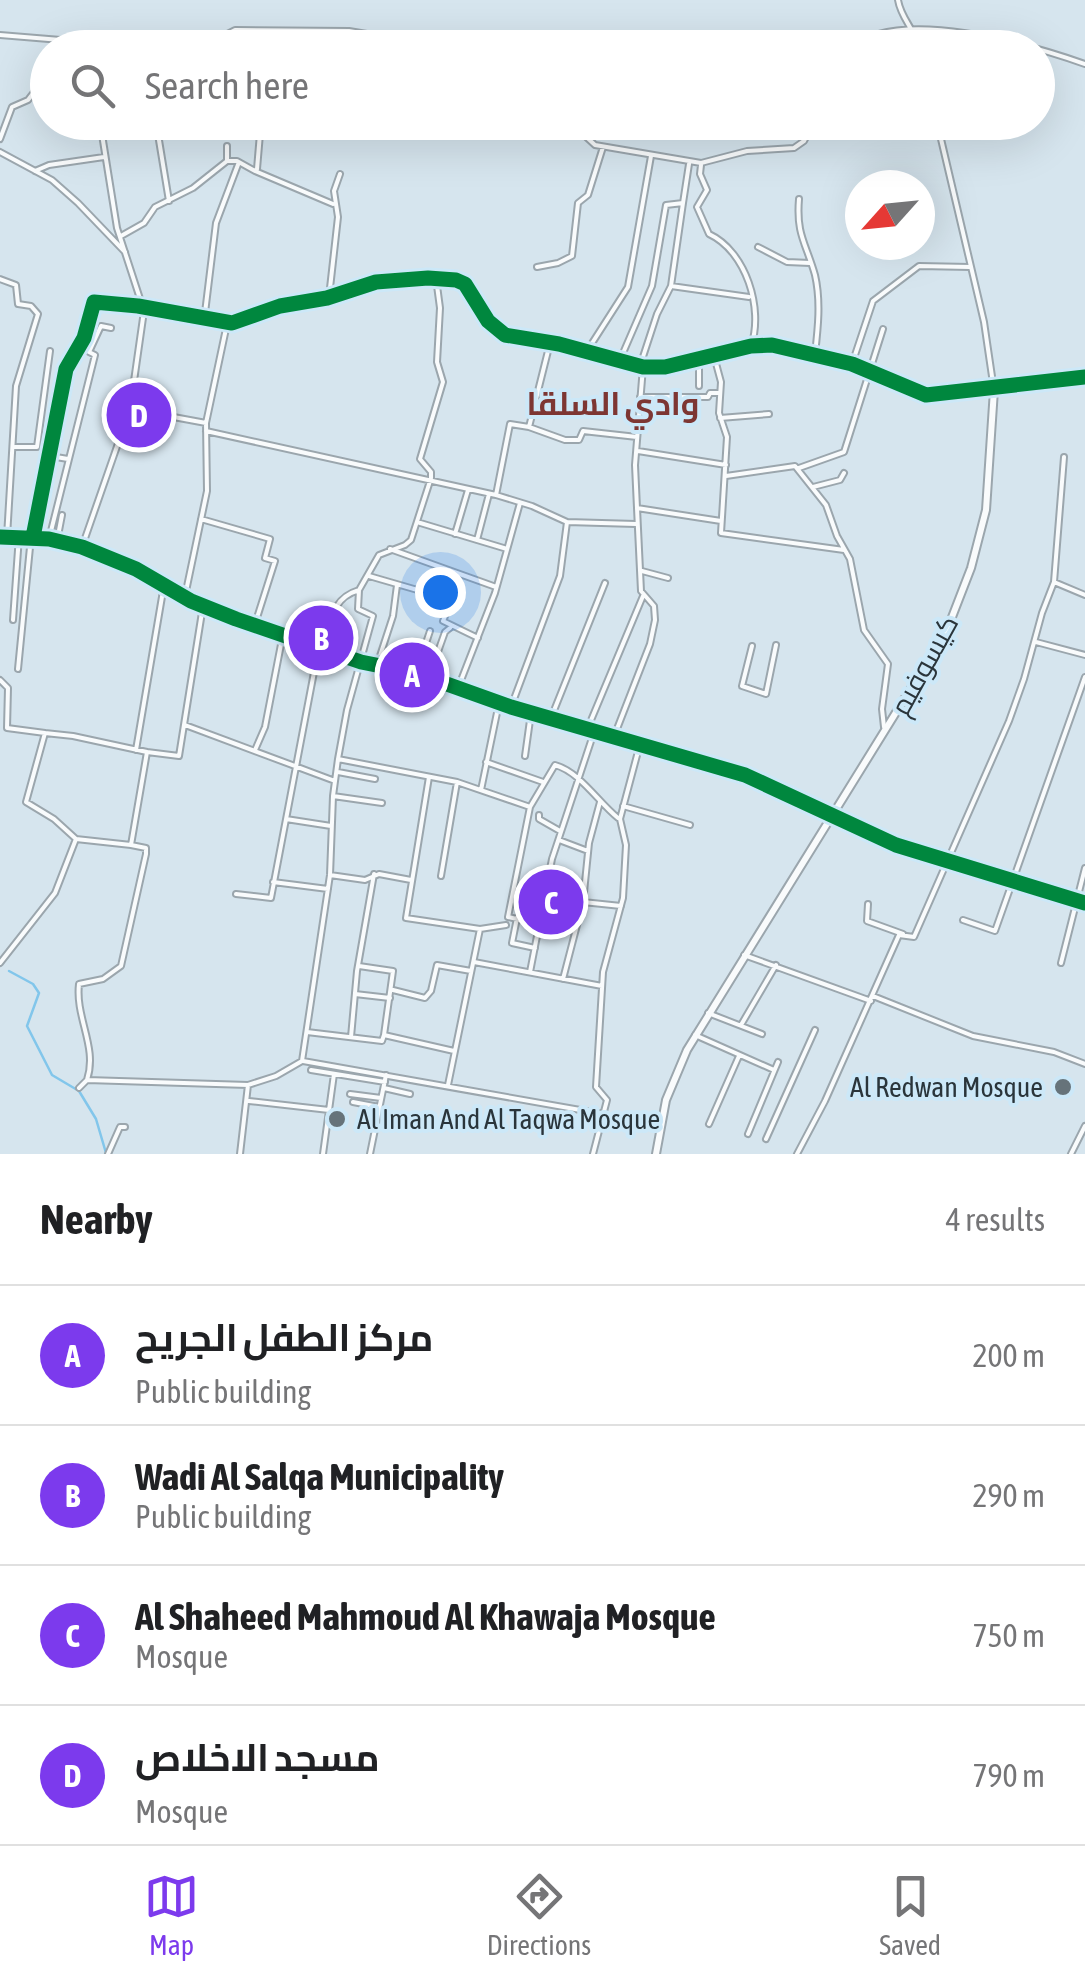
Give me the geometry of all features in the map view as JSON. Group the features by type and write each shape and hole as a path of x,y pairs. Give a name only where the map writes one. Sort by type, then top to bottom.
{"street":[{"path":"898,0 902,16 912,29"},
{"path":"904,30 921,30"},
{"path":"0,35 30,38"},
{"path":"1055,54 1085,64"},
{"path":"0,139 12,107 30,97"},
{"path":"82,548 130,409 143,308 121,236 103,140"},
{"path":"159,140 170,201"},
{"path":"254,171 259,166 260,140"},
{"path":"587,140 603,147 638,150 689,163 746,150 794,148 804,140"},
{"name":"كيسوفيم","path":"656,1154 670,1085 695,1035 947,630 971,568 988,496 994,390 988,341 941,140"},
{"path":"226,146 227,161"},
{"path":"538,267 558,264 572,256 578,203 588,195 603,147"},
{"path":"0,152 35,171 78,203 128,256"},
{"path":"587,352 628,287 651,156"},
{"path":"35,171 49,165 105,157"},
{"path":"121,236 140,226 155,207 193,188 227,161 240,162 336,205"},
{"path":"204,321 216,223 240,162"},
{"path":"530,972 560,832 592,728 643,596 636,450 641,366 657,314 671,286 689,163"},
{"path":"701,163 706,190 696,207 709,234 719,239 742,266 755,321 751,346"},
{"path":"329,298 338,217 334,191 340,174"},
{"path":"799,199 798,232 818,301 814,354"},
{"path":"620,360 652,286 666,205 683,203"},
{"path":"758,248 788,262 810,263"},
{"path":"852,364 876,299 920,266 971,266"},
{"path":"236,894 271,898 294,768 336,603 358,590 379,554 409,543 417,522 431,472 420,459 443,382 437,362 440,308 436,278"},
{"path":"18,669 32,537 66,369 84,338 93,304 143,308 227,324 376,282 436,278 462,283 500,332 641,366 660,368 751,346 772,345 852,364 926,395 1085,378"},
{"path":"0,279 16,285 18,304 32,306 38,314 16,386 15,447 3,537 49,539 82,548 125,564 203,606 361,662 416,673 499,703 745,775 883,840 1085,903"},
{"path":"671,286 752,297"},
{"path":"185,596 208,472 204,456 206,423 227,324"},
{"path":"49,539 94,354 89,352 101,326 110,328"},
{"path":"726,476 799,468 844,452 883,330"},
{"path":"529,427 550,343"},
{"path":"15,447 37,447 50,351"},
{"path":"714,356 721,382 720,418 727,434 722,534 844,550"},
{"path":"699,360 699,386"},
{"path":"640,397 708,398 710,393 720,393"},
{"path":"106,418 114,406 206,423"},
{"path":"720,418 770,414"},
{"path":"496,495 510,424 565,440 579,440 584,431 636,437"},
{"path":"206,431 469,488 520,502 566,522 638,524"},
{"path":"636,450 726,465"},
{"path":"50,456 68,459"},
{"path":"868,904 868,920 914,938 1010,721 1054,582 1064,457"},
{"path":"799,468 826,505 850,559 860,618 888,664 882,709 885,732"},
{"path":"813,488 840,480 844,473"},
{"path":"456,534 469,488"},
{"path":"478,540 489,494"},
{"path":"458,688 496,587 520,502"},
{"path":"637,508 721,521"},
{"path":"56,540 62,515"},
{"path":"201,519 270,539 265,558 275,560 255,624"},
{"path":"417,522 507,549"},
{"path":"512,707 560,576 566,522"},
{"path":"13,620 18,536"},
{"path":"390,548 496,587"},
{"path":"642,571 668,578"},
{"path":"368,576 452,600 443,620 478,638"},
{"path":"1054,582 1085,595"},
{"path":"551,718 605,583"},
{"path":"377,665 393,616 397,584"},
{"path":"136,750 164,585"},
{"path":"302,1061 330,875 338,759 374,616 358,609 358,590"},
{"path":"614,736 653,636 654,606 643,596"},
{"path":"0,680 8,688 3,725 12,730 73,736 180,756 203,606"},
{"path":"429,678 450,626"},
{"path":"416,673 430,630"},
{"path":"255,752 265,728 283,634"},
{"path":"1035,642 1085,655"},
{"path":"752,646 742,686 766,694 776,645"},
{"path":"963,920 994,931 1085,677"},
{"path":"481,790 499,703"},
{"path":"525,756 532,712"},
{"path":"184,725 335,782"},
{"path":"45,733 26,802 54,818 76,838 146,848 121,966 102,980 81,982 79,986 81,1020 92,1062 87,1080 78,1088"},
{"path":"593,1154 607,1100 596,1087 603,972 621,906 626,845 620,819 640,744"},
{"path":"131,845 147,752"},
{"path":"338,759 457,782 530,808"},
{"path":"486,762 543,782"},
{"path":"540,924 508,917 530,808 555,764 620,819"},
{"path":"338,772 375,780"},
{"path":"430,777 406,918 480,928 506,925"},
{"path":"441,876 457,782"},
{"path":"333,796 382,804"},
{"path":"563,979 583,902 588,851 600,802"},
{"path":"623,806 690,825"},
{"path":"539,815 538,820 560,832"},
{"path":"284,819 331,826"},
{"path":"0,964 55,893 76,838"},
{"path":"558,840 588,851"},
{"path":"1061,962 1085,868"},
{"path":"330,875 364,880 374,874 411,880"},
{"path":"352,1036 358,966 374,874"},
{"path":"273,882 328,890"},
{"path":"583,902 621,906"},
{"path":"517,918 512,943 535,948"},
{"path":"448,1085 480,928"},
{"path":"797,1154 826,1101 899,935 908,936"},
{"path":"744,955 972,1036 1054,1052 1085,1064"},
{"path":"473,962 602,986"},
{"path":"741,1026 776,964"},
{"path":"307,1032 382,1042 393,971 358,966"},
{"path":"392,990 425,998 437,966 471,972"},
{"path":"355,994 391,998"},
{"path":"708,1013 762,1034"},
{"path":"766,1139 815,1030"},
{"path":"384,1034 455,1052"},
{"path":"695,1035 774,1070"},
{"path":"709,1124 738,1056"},
{"path":"87,1080 248,1085 276,1076 302,1061 603,1114"},
{"path":"748,1134 778,1062"},
{"path":"311,1070 410,1094"},
{"path":"323,1154 334,1074"},
{"path":"370,1154 386,1074"},
{"path":"240,1154 248,1085"},
{"path":"350,1094 381,1098"},
{"path":"247,1100 329,1110"},
{"path":"353,1102 379,1106"},
{"path":"1071,1154 1085,1126"},
{"path":"108,1154 120,1127 125,1128"}],"waterway":[{"name":"وادي السلقا","path":"9,971 33,984 39,993 27,1026 52,1075 79,1091 96,1119 106,1153"}],"cycle path":[{"path":"33,537 66,369 84,338 94,302 232,323 280,306 327,298 376,282 456,280 465,284 488,321 505,335 559,344 643,367 665,367 751,346 772,345 852,364 926,395 1085,377"},
{"path":"0,537 49,539 82,547 236,619 361,662 416,673 511,707 745,775 896,845 1085,903"}],"place":[{"name":"مسجد الاخلاص","path":"139,415"},
{"name":"Wadi Al Salqa Municipality","path":"321,638"},
{"name":"مركز الطفل الجريح","path":"412,675"},
{"name":"Al Shaheed Mahmoud Al Khawaja Mosque","path":"551,902"},
{"name":"Al Redwan Mosque","path":"1063,1087"},
{"name":"Al Iman And Al Taqwa Mosque","path":"337,1119"}],"district":[{"name":"وادي السلقا","path":"613,404"}]}
